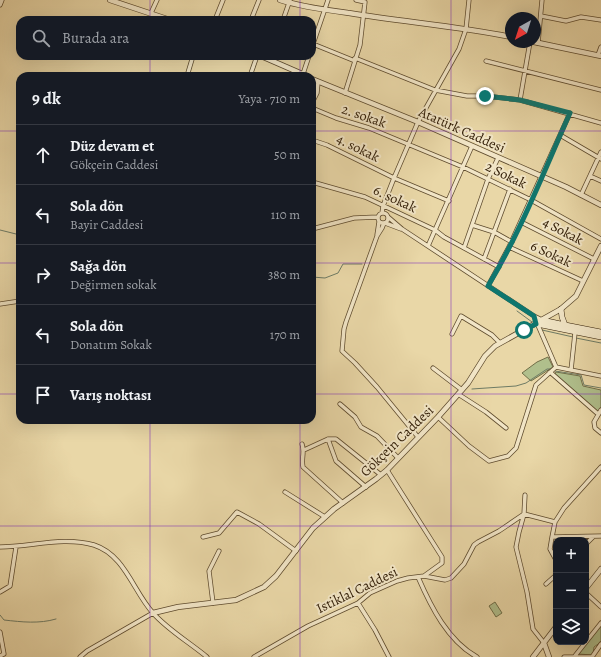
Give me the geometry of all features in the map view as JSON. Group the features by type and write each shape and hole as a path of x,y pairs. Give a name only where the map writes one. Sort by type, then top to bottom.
{"main road":[{"path":"561,309 565,325"},
{"path":"542,320 601,332"},
{"path":"536,324 575,336 601,338"}],"street":[{"path":"0,5 2,0"},
{"path":"110,0 159,16"},
{"path":"151,13 157,0"},
{"path":"217,16 223,0"},
{"path":"253,16 259,0"},
{"path":"280,0 325,10 466,29 505,36"},
{"path":"316,35 328,0"},
{"path":"345,93 360,45 365,2 356,0"},
{"path":"377,236 379,215 382,213 383,206 408,144 435,90 453,60 466,29 469,0"},
{"path":"542,0 541,16 566,21 581,17 601,20"},
{"path":"284,16 289,2"},
{"path":"541,43 600,55 601,47"},
{"path":"316,47 355,60 435,90 467,96 485,96 520,100 601,123"},
{"path":"520,100 529,48"},
{"path":"188,72 192,60"},
{"path":"251,72 255,60"},
{"path":"275,60 299,72"},
{"path":"306,72 308,60"},
{"path":"486,61 601,90"},
{"path":"316,95 318,82"},
{"name":"Atatürk Caddesi","path":"318,82 418,122 601,205"},
{"name":"2. sokak","path":"316,110 336,118 368,128 463,167"},
{"path":"488,286 512,242 570,113"},
{"path":"560,135 600,158"},
{"name":"4. sokak","path":"316,141 327,145 394,178 449,201"},
{"path":"428,246 472,146"},
{"path":"581,195 600,158 601,152"},
{"path":"464,248 488,178 498,158"},
{"name":"2 Sokak","path":"463,167 510,189 601,239"},
{"path":"590,176 601,181"},
{"name":"6. sokak","path":"316,183 354,193 436,230 464,248 499,267"},
{"path":"484,259 510,189"},
{"path":"382,213 402,229 542,320"},
{"path":"388,217 377,236 346,322 342,351 372,382 418,437"},
{"path":"316,228 354,218 378,220 402,229"},
{"name":"4 Sokak","path":"521,222 594,259"},
{"path":"472,225 494,232 512,242"},
{"name":"Gökçein Caddesi","path":"153,613 178,607 236,600 264,587 276,576 313,528 325,516 387,470 438,417 462,390 485,356 500,343 561,309 576,296 601,246"},
{"name":"6 Sokak","path":"509,247 583,281"},
{"path":"0,304 16,302"},
{"path":"452,334 461,316 492,335 500,343"},
{"path":"534,316 552,370 598,414"},
{"path":"571,370 575,336"},
{"path":"433,368 462,390"},
{"path":"438,417 469,446 489,462 508,456 516,448 536,385 552,370 571,370 601,376"},
{"path":"458,394 486,412 506,428"},
{"path":"340,404 355,417 361,427 377,436 398,458"},
{"path":"601,410 594,422 595,428 601,433"},
{"path":"328,439 336,461 366,486"},
{"path":"304,450 328,439 340,441 381,475"},
{"path":"302,444 304,450 302,465 343,503"},
{"path":"553,554 550,549 555,522 564,508 601,467"},
{"path":"387,470 442,556 442,563 424,576"},
{"path":"285,492 325,516"},
{"path":"525,495 524,514 516,547 527,592 533,630 544,643 548,657"},
{"path":"204,537 219,533 237,512 259,524 296,551"},
{"path":"524,514 555,522"},
{"name":"Istiklal Caddesi","path":"254,657 308,626 358,603 370,593 397,581 424,576 445,580 451,578 464,564 474,545 499,531 524,514"},
{"path":"552,537 601,536"},
{"path":"589,540 592,537"},
{"path":"0,547 16,547 54,542 71,542 95,546 119,562 153,613 171,630 207,657"},
{"path":"0,592 10,586 16,547"},
{"path":"213,603 209,571 219,551"},
{"path":"589,584 601,568"},
{"path":"418,577 438,617 452,636 471,654 477,657"},
{"path":"546,584 553,578"},
{"path":"589,597 601,607"},
{"path":"358,603 375,630 388,657"},
{"path":"80,657 87,651 153,613"},
{"path":"574,656 601,623"},
{"path":"534,657 553,631"},
{"path":"0,632 4,654 0,656"},
{"path":"564,657 592,657 601,644"}],"green space":[{"path":"548,357 553,367 531,381 522,373 537,362"},
{"path":"556,372 580,376 583,386 601,390 601,407 598,412 554,375"},
{"path":"495,602 502,613 496,617 489,606"},
{"path":"601,625 601,642 594,647 593,655 578,654 585,645 589,645 589,640"}],"waterway":[{"path":"0,230 16,234"},
{"path":"316,277 325,278 338,273 343,264 362,264"},
{"path":"517,311 532,322"},
{"path":"542,330 573,337"},
{"path":"576,338 601,343"},
{"path":"472,389 516,386 526,383 547,369 550,369"},
{"path":"555,371 581,375 584,385 601,388"},
{"path":"0,615 4,620 24,622 43,622 56,619"}],"route":[{"path":"485,96 520,100 570,113 509,247 488,286 534,316 536,324 524,330"}]}
